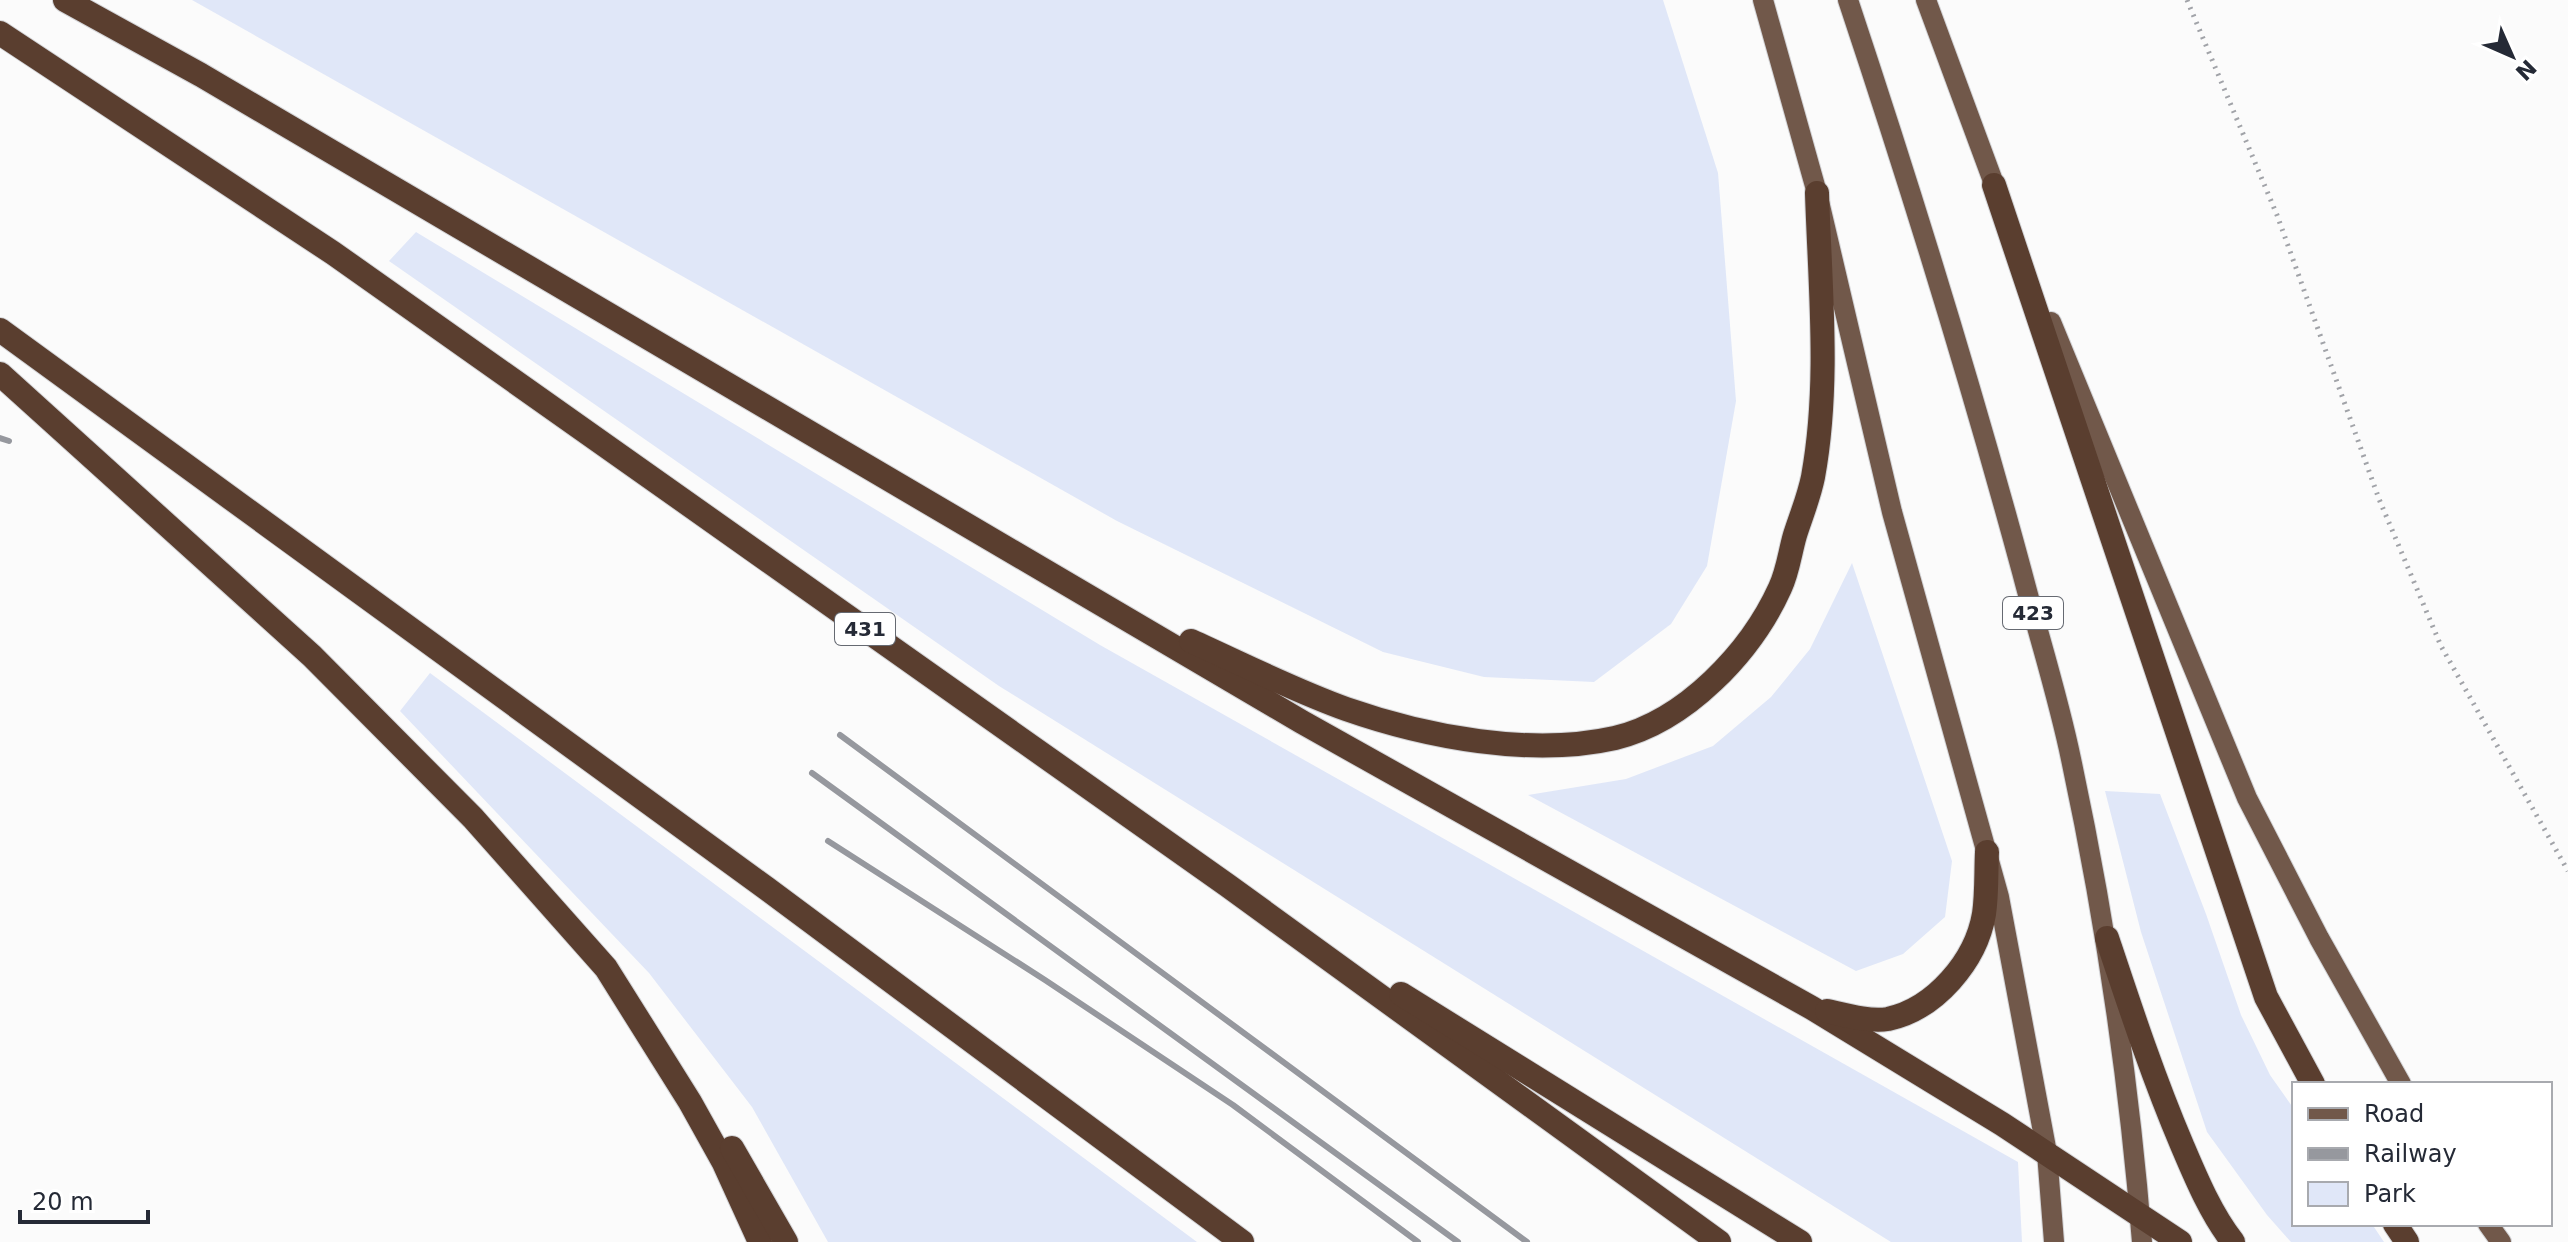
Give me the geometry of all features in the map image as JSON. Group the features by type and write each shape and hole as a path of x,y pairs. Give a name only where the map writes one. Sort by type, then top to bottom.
{"highway":[{"path":"65,0 215,83 1302,722 1812,1008 2047,1153 2180,1242"},
{"name":"431","path":"0,33 333,253 1227,885 1719,1242"},
{"path":"1994,185 2266,997 2312,1082"},
{"path":"1090,597 1346,709 1454,737 1528,745 1581,743 1617,738 1662,719 1703,691 1734,659 1764,620 1782,584 1813,478 1823,374 1817,193"},
{"path":"0,330 753,879 1242,1242"},
{"path":"0,374 312,656 462,807 606,968 690,1102 724,1163 760,1242"},
{"path":"1812,1008 1861,1018 1887,1019 1919,1007 1948,984 1971,952 1984,916 1987,852"},
{"path":"1227,885 1800,1242"},
{"path":"2107,938 2165,1104 2194,1173 2233,1242"},
{"path":"633,1010 733,1150 786,1242"}],"main road":[{"path":"1763,0 1817,193 1892,512 1999,897 2047,1153 2054,1242"},
{"name":"423","path":"1848,0 1897,147 1998,482 2071,755 2107,938 2142,1242"},
{"path":"1926,0 1994,185 2247,798 2319,938 2400,1082"}],"path":[{"path":"2187,0 2277,215 2379,499 2441,646 2568,871"}],"green space":[{"path":"192,0 1663,0 1718,173 1736,401 1707,566 1671,624 1594,682 1484,677 1383,652 1117,521"},
{"path":"416,232 1100,645 2018,1162 2022,1242 1891,1242 999,686 389,261"},
{"path":"1852,563 1952,861 1945,917 1903,954 1856,971 1528,795 1626,779 1713,746 1771,697 1810,649"},
{"path":"430,673 1197,1242 828,1242 752,1107 649,973 400,711"},
{"path":"2105,791 2160,794 2241,1015 2270,1075 2292,1106 2292,1226 2373,1226 2384,1242 2291,1242 2267,1215 2207,1132 2141,932"}],"railway":[{"path":"0,438 9,441"},
{"path":"840,735 1527,1242"},
{"path":"812,773 1458,1242"},
{"path":"828,841 1233,1105 1418,1242"}]}
